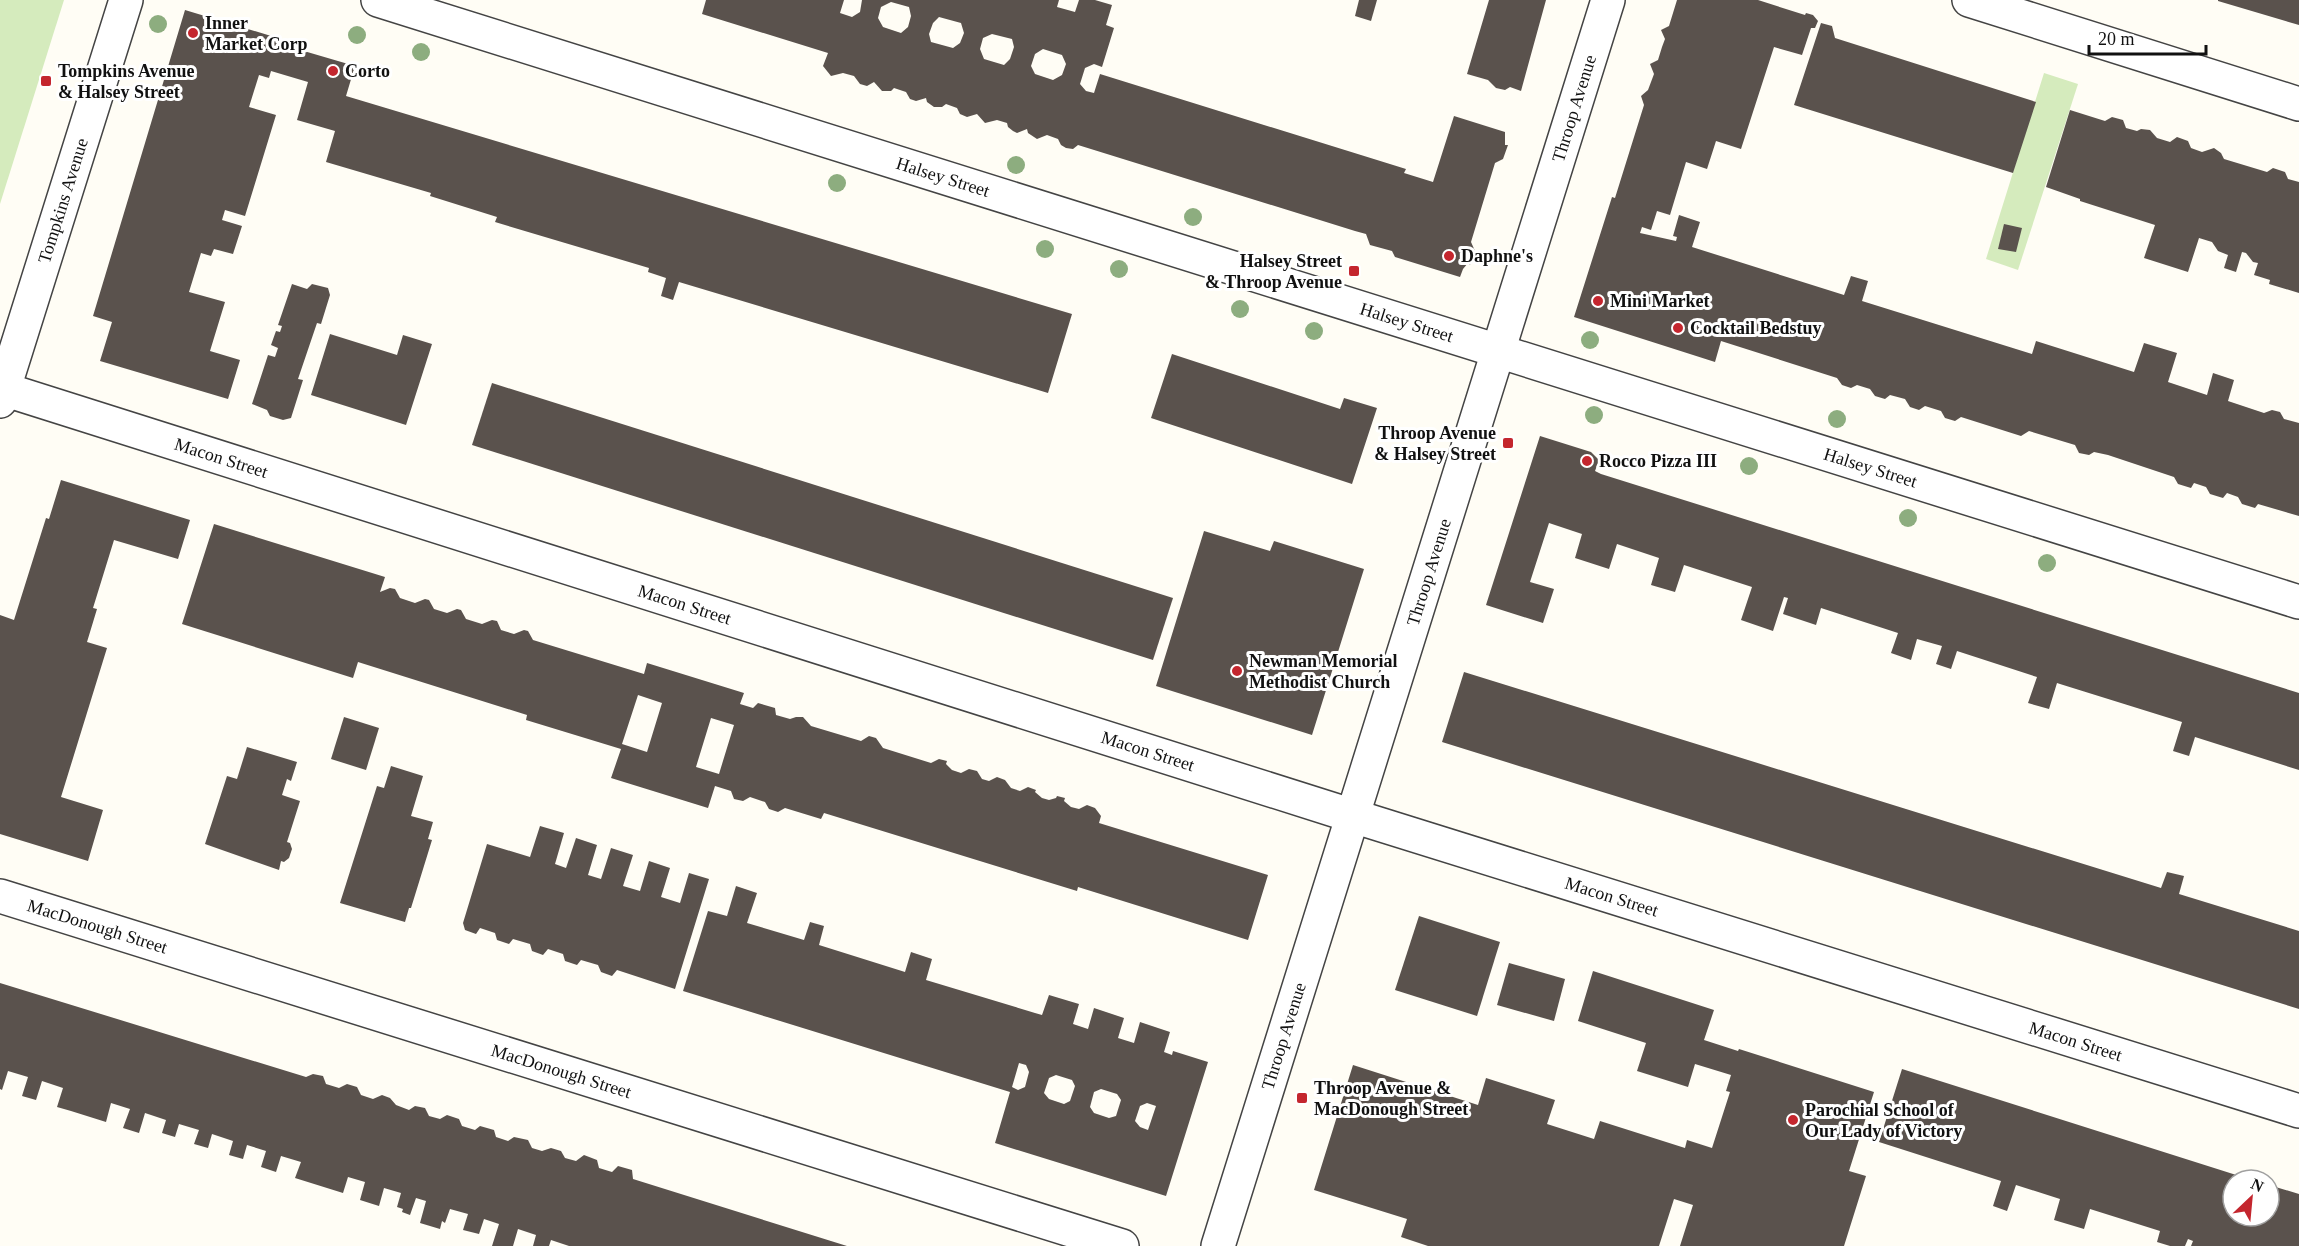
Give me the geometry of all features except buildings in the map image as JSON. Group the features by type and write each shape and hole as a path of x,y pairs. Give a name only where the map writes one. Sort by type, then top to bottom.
{"street":[{"name":"Tompkins Avenue","path":"1,393 126,0"},
{"name":"Halsey Street","path":"378,0 2299,602"},
{"name":"Throop Avenue","path":"1218,1246 1608,0"},
{"path":"1969,0 2299,104"},
{"name":"Macon Street","path":"1,393 2299,1111"},
{"name":"MacDonough Street","path":"0,896 1122,1246"}],"green space":[{"path":"0,0 64,0 0,204"},
{"path":"2044,73 2078,84 2018,270 1986,259"}],"place":[{"name":"Inner Market Corp","path":"193,33"},
{"name":"Corto","path":"333,71"},
{"name":"Tompkins Avenue & Halsey Street","path":"46,81"},
{"name":"Daphne's","path":"1449,256"},
{"name":"Halsey Street & Throop Avenue","path":"1354,271"},
{"name":"Mini Market","path":"1598,301"},
{"name":"Cocktail Bedstuy","path":"1678,328"},
{"name":"Throop Avenue & Halsey Street","path":"1508,443"},
{"name":"Rocco Pizza III","path":"1587,461"},
{"name":"Newman Memorial Methodist Church","path":"1237,671"},
{"name":"Throop Avenue & MacDonough Street","path":"1302,1098"},
{"name":"Parochial School of Our Lady of Victory","path":"1793,1120"}]}
